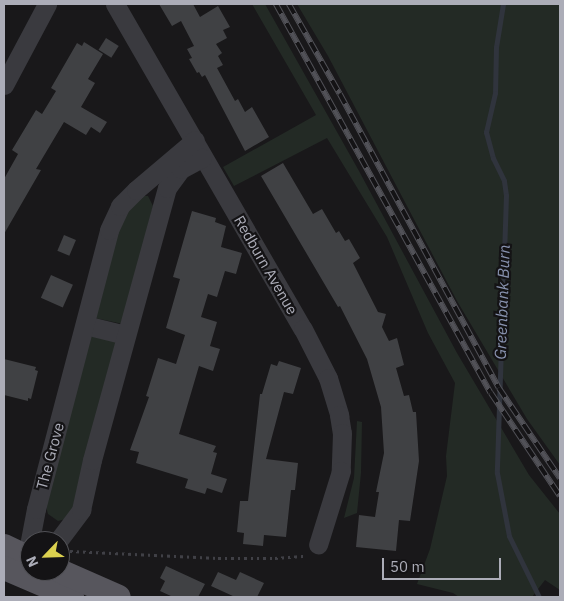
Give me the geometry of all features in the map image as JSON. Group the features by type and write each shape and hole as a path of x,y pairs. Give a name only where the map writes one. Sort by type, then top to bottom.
{"main road":[{"path":"4,546 20,558"},
{"path":"70,565 91,592 119,597"},
{"path":"4,568 20,567"},
{"path":"50,581 72,597"}],"street":[{"path":"4,84 47,4"},
{"name":"Redburn Avenue","path":"115,4 195,140 202,158 303,329 320,360 336,398 342,433 341,471 318,545"},
{"name":"The Grove","path":"35,531 42,483 109,230 120,206 195,140"},
{"path":"70,534 81,510 92,460 167,188 181,169 202,158"},
{"path":"84,325 126,335"}],"path":[{"path":"70,554 299,558 313,554 318,545"}],"shaded area":[{"path":"252,4 265,4 359,171 457,353 529,475 560,514 560,590 545,580 532,597 459,597 453,593 417,584 430,549 447,476 446,456 455,383 428,333 387,237 327,138 234,186 223,167 316,115"},
{"path":"297,4 560,4 560,465 527,419 457,301 328,56"},
{"path":"140,196 148,196 153,206 123,324 95,318 121,220"},
{"path":"88,335 118,342 70,518 58,521 48,514 44,500"},
{"path":"357,421 362,422 361,473 357,513 344,518 354,478"}],"building":[{"path":"159,4 193,4 200,17 218,6 230,27 223,30 227,38 216,44 222,53 218,56 223,65 217,68 235,101 238,99 245,112 252,107 269,137 245,151 205,75 202,77 199,72 197,73 189,59 192,58 187,49 194,46 181,21 172,26"},
{"path":"106,38 119,46 111,58 99,50"},
{"path":"84,42 103,54 88,79 95,83 81,107 107,122 100,133 91,127 86,135 64,122 36,169 41,170 4,234 4,179 18,154 12,150 36,110 42,114 56,91 51,88 77,43 82,46"},
{"path":"283,163 313,214 322,209 336,233 339,231 345,241 349,239 360,258 353,263 378,312 386,314 382,327 389,341 397,338 404,365 396,368 404,396 409,395 413,412 416,412 419,461 410,521 399,520 396,551 356,547 359,515 375,517 379,492 376,492 384,453 381,407 367,359 340,306 338,307 261,176"},
{"path":"192,211 216,218 215,222 226,226 221,247 242,253 236,274 225,271 217,297 208,294 201,317 217,322 210,346 220,349 213,371 199,366 179,434 216,446 213,452 217,453 211,474 227,479 222,493 207,488 205,494 185,488 188,479 136,463 139,452 130,450 149,397 146,396 158,358 176,364 185,335 166,328 180,279 173,277"},
{"path":"64,235 76,240 69,256 57,251"},
{"path":"51,275 73,285 63,308 41,298"},
{"path":"4,359 36,367 35,370 38,371 31,399 28,398 28,401 4,395"},
{"path":"279,361 301,368 293,394 284,392 266,459 298,463 295,490 291,490 286,537 264,535 263,546 243,544 244,533 237,532 240,501 248,501 260,394 262,394 271,364 277,366"},
{"path":"166,566 205,584 198,597 173,597 160,591 165,581 160,578"},
{"path":"218,572 236,580 240,572 264,583 257,597 235,597 211,586"}],"waterway":[{"name":"Greenbank Burn","path":"503,4 496,47 495,93 486,132 493,158 504,181 506,195 497,473 509,536 539,597"}],"railway":[{"path":"276,4 491,393 560,496"},
{"path":"289,4 340,94 499,388 560,478"}]}
